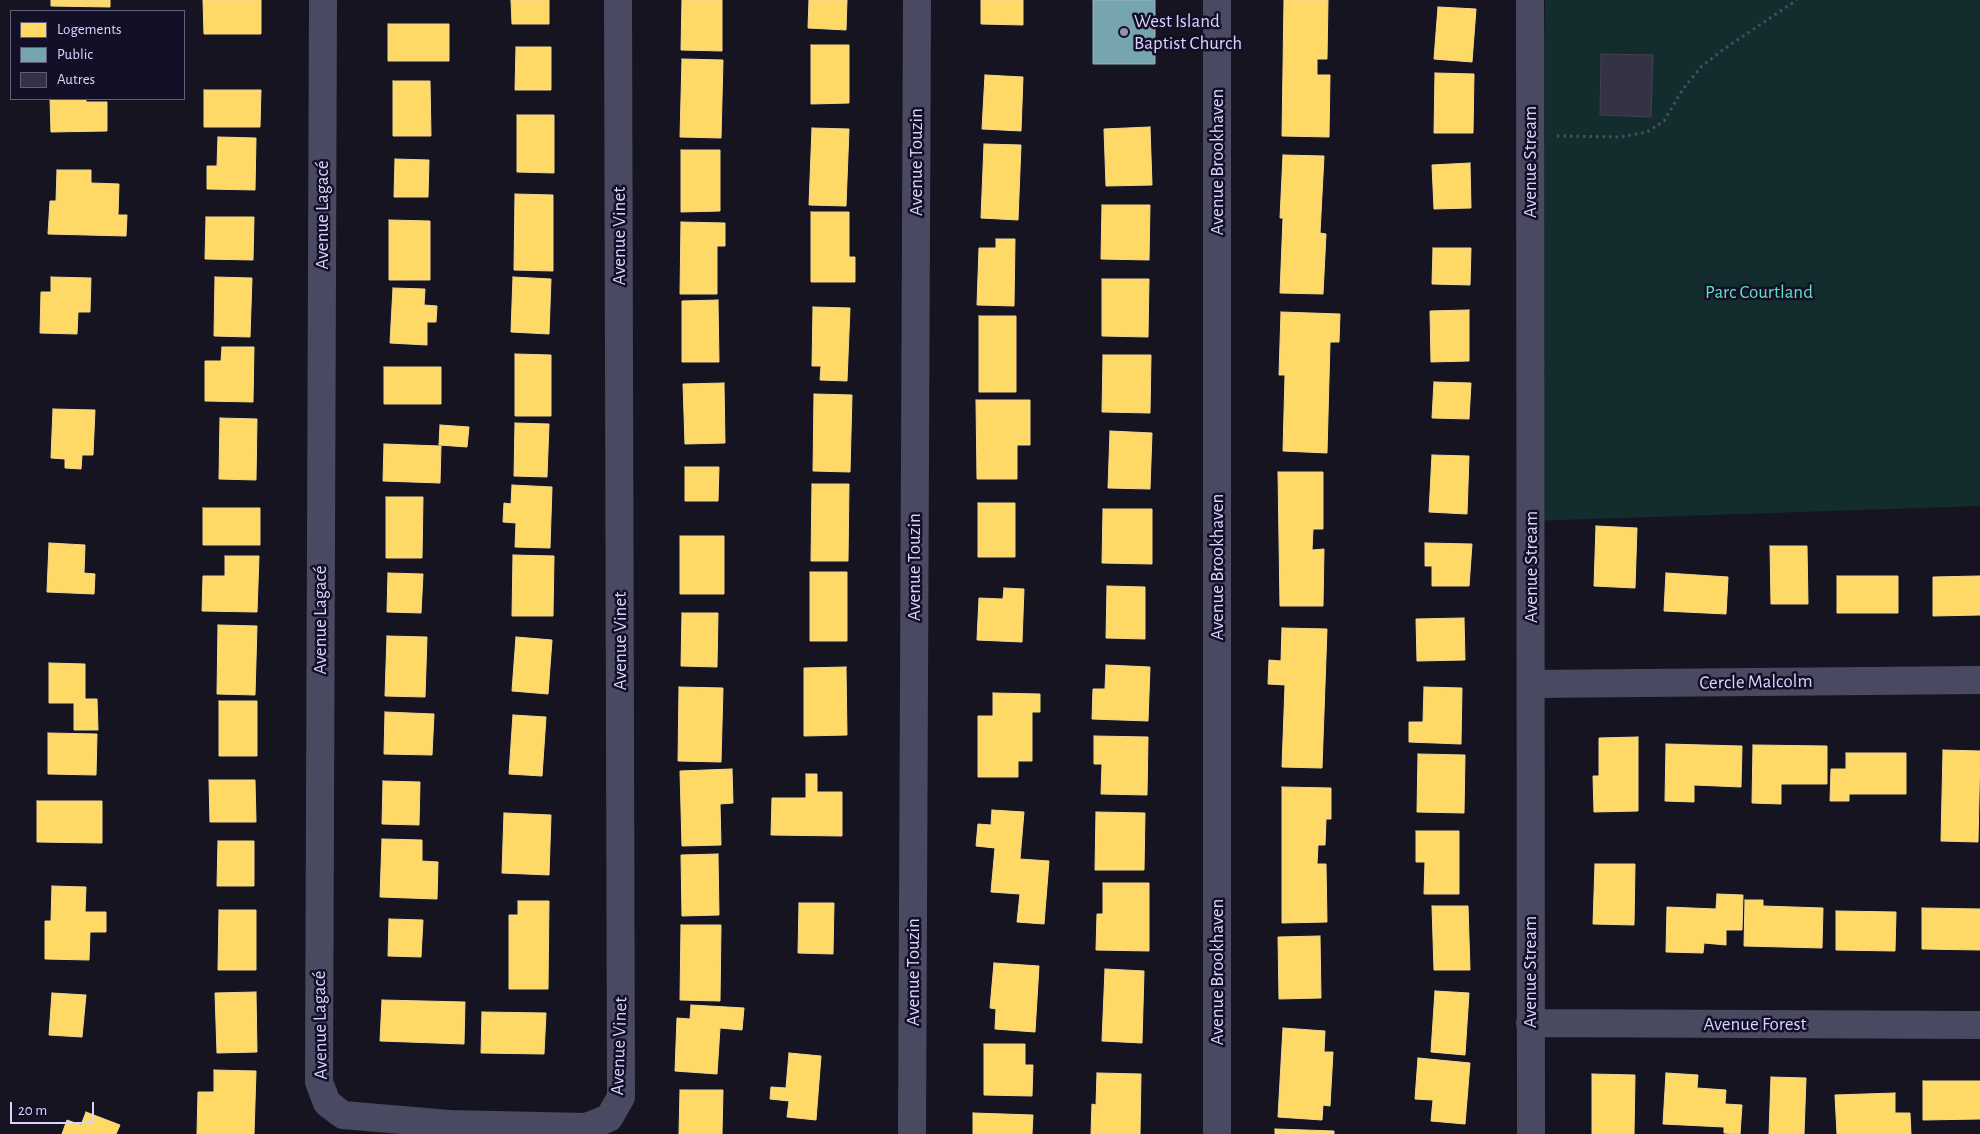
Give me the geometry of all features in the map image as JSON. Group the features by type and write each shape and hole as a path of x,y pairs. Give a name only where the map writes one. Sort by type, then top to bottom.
{"street":[{"name":"Avenue Lagacé","path":"323,0 318,1082 327,1103 344,1116 450,1129"},
{"name":"Avenue Vinet","path":"450,1129 586,1127 609,1118 621,1097 618,0"},
{"name":"Avenue Touzin","path":"912,1134 917,0"},
{"name":"Avenue Brookhaven","path":"1217,0 1217,1134"},
{"name":"Avenue Stream","path":"1530,0 1531,1134"},
{"name":"Cercle Malcolm","path":"1531,684 1980,680"},
{"name":"Avenue Forest","path":"1530,1023 1980,1025"}],"path":[{"path":"1529,136 1621,137 1647,132 1664,121 1682,89 1701,67 1724,49 1797,0"}],"green space":[{"name":"Parc Courtland","path":"1545,0 1980,0 1980,506 1532,521"}],"building: Logements":[{"path":"51,0 110,0 110,7 51,6"},
{"path":"203,0 261,0 261,34 204,34"},
{"path":"511,0 549,0 549,24 512,24"},
{"path":"682,0 722,0 722,51 681,50"},
{"path":"809,0 847,0 846,30 808,28"},
{"path":"981,0 1023,0 1023,25 981,24"},
{"path":"1284,0 1328,0 1327,59 1317,59 1317,75 1330,75 1329,137 1282,136"},
{"path":"1438,7 1476,9 1472,62 1434,59"},
{"path":"388,24 449,24 449,61 388,61"},
{"path":"811,45 849,45 849,103 811,104"},
{"path":"516,47 551,47 551,90 515,90"},
{"path":"682,59 723,60 721,138 680,137"},
{"path":"1435,73 1474,74 1473,133 1434,133"},
{"path":"985,75 1023,77 1021,131 982,129"},
{"path":"393,81 430,81 431,136 393,136"},
{"path":"204,90 261,90 260,127 204,127"},
{"path":"50,100 107,102 107,131 51,132"},
{"path":"517,115 554,115 554,173 517,172"},
{"path":"1150,127 1152,185 1106,186 1104,129"},
{"path":"812,128 849,129 846,206 809,205"},
{"path":"218,137 256,138 255,190 207,189 207,166 217,166"},
{"path":"984,144 1021,145 1018,220 981,218"},
{"path":"681,150 720,150 720,211 681,212"},
{"path":"1283,155 1324,156 1320,233 1326,234 1323,294 1280,293 1283,218 1280,218"},
{"path":"395,159 429,160 428,197 394,197"},
{"path":"1470,163 1471,208 1434,209 1432,165"},
{"path":"57,170 91,170 91,183 119,184 118,215 127,215 126,236 48,234 50,201 56,201"},
{"path":"515,194 553,195 553,271 514,270"},
{"path":"1102,205 1150,205 1149,260 1101,259"},
{"path":"811,212 849,212 849,257 855,257 855,282 811,282"},
{"path":"206,217 254,217 253,260 205,259"},
{"path":"389,220 430,221 430,280 389,280"},
{"path":"681,222 725,223 725,246 717,246 717,294 680,294"},
{"path":"996,239 1015,239 1014,306 977,305 979,248 996,248"},
{"path":"1433,248 1471,248 1470,285 1432,284"},
{"path":"51,277 91,278 90,312 78,312 77,334 40,333 41,292 51,292"},
{"path":"215,277 252,278 250,337 214,336"},
{"path":"513,277 551,279 549,334 511,332"},
{"path":"1102,279 1149,279 1148,337 1102,336"},
{"path":"393,288 425,289 424,305 437,306 436,322 427,322 427,345 390,343"},
{"path":"718,300 719,362 682,362 682,301"},
{"path":"813,307 850,308 847,381 820,380 821,366 812,366"},
{"path":"1469,310 1469,361 1431,362 1430,311"},
{"path":"1281,312 1340,314 1339,342 1330,342 1327,453 1283,451 1285,375 1279,375"},
{"path":"979,316 1016,316 1016,392 979,392"},
{"path":"222,347 254,347 253,402 205,401 205,361 221,361"},
{"path":"515,354 551,355 551,416 515,416"},
{"path":"1103,355 1151,355 1150,413 1102,412"},
{"path":"384,367 441,367 441,404 384,404"},
{"path":"1434,382 1471,383 1469,419 1432,418"},
{"path":"724,383 725,443 685,444 683,384"},
{"path":"814,394 852,395 850,472 813,471"},
{"path":"976,400 1030,400 1030,445 1017,445 1017,479 977,479"},
{"path":"53,409 95,410 93,455 82,455 81,469 65,468 65,459 51,458"},
{"path":"220,418 257,419 256,480 219,479"},
{"path":"515,423 549,424 547,477 514,476"},
{"path":"440,425 469,427 467,447 439,445"},
{"path":"1110,431 1152,433 1150,489 1108,488"},
{"path":"384,444 441,446 440,483 383,481"},
{"path":"1432,455 1469,456 1467,514 1429,512"},
{"path":"685,467 719,467 718,501 685,501"},
{"path":"1278,472 1323,472 1323,529 1313,529 1312,550 1324,549 1323,606 1280,606"},
{"path":"812,484 849,484 848,561 811,561"},
{"path":"512,485 552,487 550,548 515,547 516,523 503,522 504,503 511,504"},
{"path":"386,497 423,497 422,558 386,558"},
{"path":"978,503 1015,503 1015,557 978,557"},
{"path":"203,508 260,508 260,545 203,545"},
{"path":"1103,509 1152,509 1152,564 1102,563"},
{"path":"1596,526 1637,528 1635,588 1594,586"},
{"path":"680,536 724,536 724,594 680,594"},
{"path":"49,543 85,545 84,573 95,574 94,594 47,592"},
{"path":"1425,543 1472,544 1469,586 1432,586 1432,566 1425,566"},
{"path":"1770,546 1807,546 1808,604 1771,604"},
{"path":"513,555 554,556 553,616 512,616"},
{"path":"225,556 259,556 257,612 202,611 203,576 225,576"},
{"path":"810,572 847,572 847,641 810,641"},
{"path":"388,573 423,574 421,613 387,612"},
{"path":"1666,573 1728,577 1726,614 1664,611"},
{"path":"1837,576 1898,576 1898,613 1837,613"},
{"path":"1980,576 1980,615 1933,616 1933,577"},
{"path":"1107,586 1145,587 1145,639 1106,638"},
{"path":"1004,588 1024,589 1022,642 977,640 979,598 1003,599"},
{"path":"682,613 718,613 717,667 681,666"},
{"path":"1464,618 1465,660 1417,661 1416,619"},
{"path":"218,625 257,626 255,695 217,694"},
{"path":"1282,628 1327,629 1322,768 1282,767 1285,685 1268,684 1269,660 1281,661"},
{"path":"387,636 427,637 425,697 385,696"},
{"path":"516,637 552,640 548,694 512,691"},
{"path":"49,663 85,664 85,699 97,699 98,730 74,730 74,703 49,703"},
{"path":"1106,665 1150,667 1148,721 1092,719 1093,689 1105,689"},
{"path":"846,667 847,735 804,736 804,668"},
{"path":"679,687 723,688 721,762 678,761"},
{"path":"1424,687 1462,688 1461,744 1409,742 1409,722 1423,722"},
{"path":"993,693 1040,694 1040,712 1032,712 1032,761 1018,761 1018,777 978,777 978,716 993,716"},
{"path":"219,701 257,701 257,756 219,756"},
{"path":"385,712 434,714 432,755 384,754"},
{"path":"513,715 546,717 542,776 509,774"},
{"path":"48,733 97,734 96,775 48,774"},
{"path":"1094,736 1148,737 1147,795 1101,794 1102,764 1094,764"},
{"path":"1638,737 1638,811 1594,812 1593,776 1599,776 1599,738"},
{"path":"1666,744 1742,746 1741,787 1694,785 1694,802 1665,801"},
{"path":"1753,745 1827,746 1827,784 1781,784 1781,804 1752,803"},
{"path":"1943,750 1980,751 1978,842 1941,841"},
{"path":"1846,753 1906,753 1906,794 1849,794 1849,801 1830,801 1831,769 1846,769"},
{"path":"1418,754 1465,755 1464,813 1417,812"},
{"path":"732,769 733,803 720,804 721,845 682,846 680,771"},
{"path":"806,774 817,774 817,792 842,792 842,836 771,835 772,798 806,798"},
{"path":"209,780 255,780 256,822 210,822"},
{"path":"383,781 420,782 419,825 382,824"},
{"path":"1282,787 1331,788 1331,819 1326,819 1325,845 1318,845 1317,864 1326,864 1327,922 1282,923"},
{"path":"37,801 102,801 102,843 37,842"},
{"path":"992,810 1024,812 1020,859 1049,861 1044,924 1017,922 1020,894 991,892 995,848 976,846 978,824 991,825"},
{"path":"1096,812 1145,813 1144,870 1095,870"},
{"path":"504,813 551,815 549,875 502,873"},
{"path":"1416,831 1459,831 1459,894 1424,894 1425,862 1416,862"},
{"path":"382,839 422,840 422,861 438,862 437,899 380,897"},
{"path":"218,841 254,841 254,886 217,886"},
{"path":"718,854 719,915 682,916 681,855"},
{"path":"1595,864 1635,864 1634,925 1593,924"},
{"path":"1103,883 1149,883 1149,951 1096,950 1097,914 1103,914"},
{"path":"52,886 86,887 85,912 106,912 106,932 90,932 89,960 45,959 45,921 51,921"},
{"path":"1717,894 1743,895 1742,930 1726,930 1726,945 1704,943 1703,953 1666,952 1667,907 1716,909"},
{"path":"1745,900 1763,900 1763,906 1823,908 1822,948 1744,946"},
{"path":"518,901 549,901 548,989 509,989 509,915 518,915"},
{"path":"799,903 834,903 833,954 798,953"},
{"path":"1432,906 1468,906 1470,970 1434,970"},
{"path":"1922,908 1980,909 1980,950 1922,949"},
{"path":"219,910 256,910 256,970 218,970"},
{"path":"1836,911 1896,912 1895,951 1836,950"},
{"path":"389,919 423,920 421,957 388,956"},
{"path":"681,925 721,925 720,1001 680,1000"},
{"path":"1320,936 1321,998 1279,999 1278,937"},
{"path":"994,963 1039,966 1035,1032 995,1029 996,1009 990,1008"},
{"path":"1105,969 1144,971 1142,1043 1102,1041"},
{"path":"1435,991 1469,993 1465,1055 1431,1052"},
{"path":"256,992 257,1052 217,1053 215,993"},
{"path":"52,993 86,995 82,1037 49,1035"},
{"path":"382,1000 465,1002 464,1044 380,1041"},
{"path":"691,1005 744,1008 742,1030 720,1028 717,1074 675,1071 677,1018 690,1019"},
{"path":"482,1012 546,1013 544,1054 481,1053"},
{"path":"1283,1028 1325,1031 1324,1052 1333,1052 1330,1106 1323,1105 1322,1120 1278,1117"},
{"path":"984,1044 1025,1044 1025,1065 1033,1065 1032,1096 984,1095"},
{"path":"789,1053 821,1056 816,1120 787,1117 789,1101 770,1099 771,1087 786,1088"},
{"path":"1418,1058 1470,1063 1465,1124 1431,1121 1433,1100 1415,1099"},
{"path":"214,1070 256,1071 254,1134 197,1134 198,1092 214,1092"},
{"path":"1097,1073 1141,1074 1140,1134 1091,1134 1092,1104 1096,1105"},
{"path":"1666,1073 1698,1075 1697,1088 1726,1090 1725,1104 1742,1105 1740,1134 1724,1133 1724,1127 1663,1124"},
{"path":"1592,1074 1635,1075 1634,1134 1592,1134"},
{"path":"1771,1077 1806,1078 1804,1134 1769,1134"},
{"path":"1923,1081 1980,1081 1980,1119 1923,1120"},
{"path":"680,1090 723,1090 722,1134 679,1134"},
{"path":"1895,1093 1895,1113 1910,1113 1911,1134 1837,1134 1835,1095"},
{"path":"86,1112 120,1125 116,1134 62,1134 67,1120 81,1125"},
{"path":"973,1113 1033,1115 1032,1134 973,1134"},
{"path":"1275,1129 1334,1131 1334,1134 1275,1134"}],"building: Public":[{"name":"West Island Baptist Church","path":"1093,0 1155,0 1155,64 1093,64"}],"building: Autres":[{"path":"1601,54 1653,55 1651,117 1600,115"}],"place":[{"name":"West Island Baptist Church","path":"1124,32"}]}
